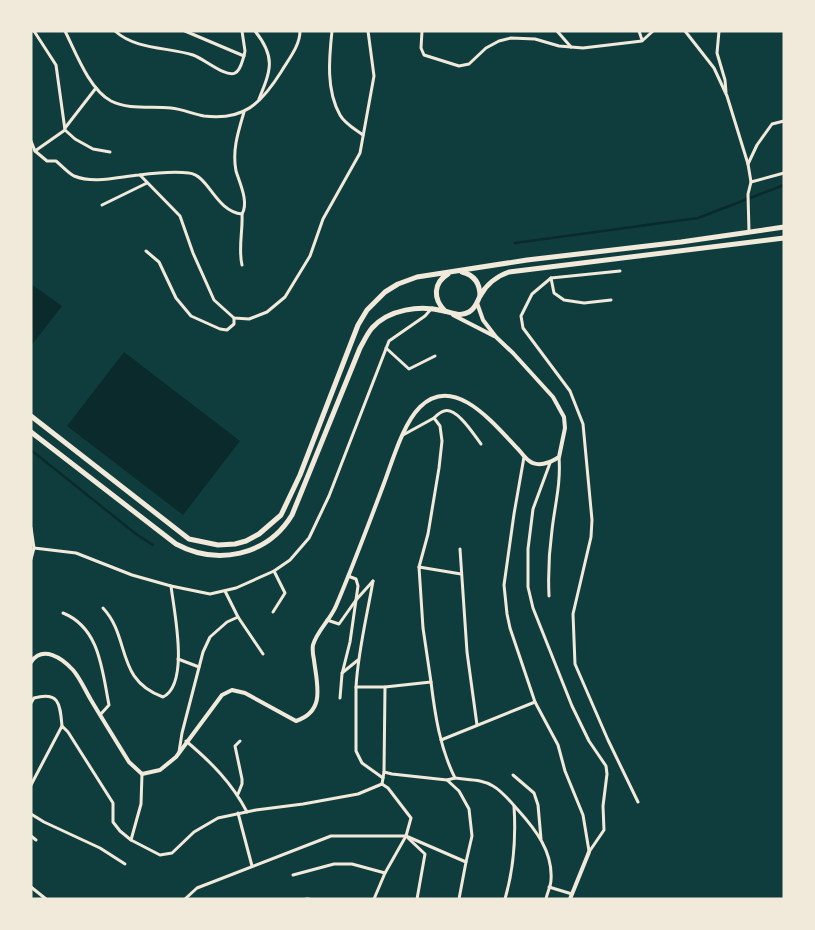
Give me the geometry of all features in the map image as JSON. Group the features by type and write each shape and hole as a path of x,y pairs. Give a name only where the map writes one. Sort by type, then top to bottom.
{"main road":[{"path":"31,416 189,539 218,545 246,541 269,526 281,515 285,508 300,475 354,335 367,310 385,292 404,281 417,277 527,260 784,227"},
{"path":"31,432 186,550 218,557 247,552 272,539 292,515 360,348 372,328 381,321 403,310 432,308 457,315 469,312 478,303 485,289 494,280 509,272 784,238"},
{"path":"456,271 463,272 474,278 478,284 480,297"},
{"path":"448,273 440,280 436,292 437,299 448,312"}],"street":[{"path":"34,31 56,65 65,129 75,139 93,149 110,152"},
{"path":"65,31 79,62 96,88 109,100 123,105 170,108 203,116 225,117 244,112 258,102 273,85 290,58 300,38 300,31"},
{"path":"115,31 123,38 138,44 195,55 225,72 233,74 240,69 246,51 242,31"},
{"path":"186,31 244,56"},
{"path":"255,31 266,47 269,60 266,81 258,102"},
{"path":"332,31 329,60 331,88 340,115 349,125 363,135"},
{"path":"140,175 180,216 193,253 214,300 234,318 249,319 267,312 285,297 310,256 323,219 360,153 374,76 368,31"},
{"path":"422,31 421,48 424,55 459,66 468,64 486,48 499,41 511,38 535,39 559,46 584,48 642,41 652,31"},
{"path":"557,31 572,47"},
{"path":"639,31 642,41"},
{"path":"685,31 714,68 726,96 748,164 751,182 748,194 749,233"},
{"path":"719,31 717,53 725,80 726,96"},
{"path":"35,151 65,129 96,88"},
{"path":"242,265 240,245 244,209 243,195 236,169 235,141 244,112"},
{"path":"748,164 757,146 772,124 784,121"},
{"path":"31,141 35,151 47,161 56,161 74,176 94,180 140,175 190,173 198,176 225,208 234,213 242,214"},
{"path":"751,182 784,173"},
{"path":"102,205 147,182"},
{"path":"146,251 159,262 176,298 191,316 220,329 227,330 234,324 234,318"},
{"path":"620,271 551,278 532,294 521,316 523,328 570,391 582,424 592,520 591,537 573,614 575,664 608,740 638,802"},
{"path":"551,278 554,293 564,300 584,302 611,300"},
{"path":"478,303 483,320 496,337 513,353 552,397 564,417 565,428 559,457 560,476 548,571 549,596"},
{"path":"34,548 76,552 120,571 171,586 210,594 225,591 274,571 290,560 309,538 329,496 389,341 425,316 432,308"},
{"path":"448,312 496,337"},
{"path":"386,348 409,369 435,356"},
{"path":"142,774 160,770 179,752 222,695 232,690 245,693 296,720 306,718 314,709 318,695 312,647 334,608 348,576 402,435 419,408 433,397 445,394 454,396 482,412 528,460 550,463"},
{"path":"402,435 443,411 449,410 459,415 481,444"},
{"path":"434,418 440,426 442,440 428,534 419,567 423,628 435,718 447,762 455,778"},
{"path":"524,456 504,585 510,628 535,702 558,745 565,771 583,815 589,852"},
{"path":"559,457 550,463 533,509 528,549 528,587 533,608 572,706 589,741 606,766 607,774 603,806 604,830 589,852 570,899"},
{"path":"31,528 34,548 31,559"},
{"path":"460,549 467,652 477,725"},
{"path":"419,567 461,574"},
{"path":"273,612 284,593 274,571"},
{"path":"340,698 342,674 350,642 358,586 356,579 348,576"},
{"path":"327,620 339,624 356,600 373,581 366,626 358,660 356,751 362,763 383,778"},
{"path":"103,608 110,616 134,679 156,695 163,697 168,695 174,686 178,659 179,642 171,586"},
{"path":"225,591 238,617 263,654"},
{"path":"63,613 74,618 84,626 96,646 109,706 100,715"},
{"path":"179,752 182,733 203,652 210,637 227,622 238,617"},
{"path":"31,662 34,657 49,653 73,670 129,762 142,774 141,804 131,840"},
{"path":"178,659 198,667"},
{"path":"342,674 358,660"},
{"path":"356,687 385,687 430,682"},
{"path":"382,784 384,772 385,687"},
{"path":"31,703 34,698 44,695 54,698 60,705 62,726 31,785"},
{"path":"441,740 535,702"},
{"path":"62,726 68,732 113,803 113,822 131,840 160,855 172,853 194,832 218,818 238,813 358,794 382,784"},
{"path":"238,794 242,779 235,746 240,740"},
{"path":"186,742 222,774 238,794 246,812"},
{"path":"384,772 447,780 455,778 478,780 493,786 531,824 546,849 550,859 551,881 546,899"},
{"path":"513,775 534,793 538,805 541,840"},
{"path":"447,780 459,791 469,809 472,836 459,899"},
{"path":"374,899 385,873 406,836 411,818 388,788 382,784"},
{"path":"505,899 514,857 514,805"},
{"path":"238,813 252,866"},
{"path":"31,814 100,848 126,864"},
{"path":"31,836 36,840"},
{"path":"185,899 197,888 331,836 406,836 466,862"},
{"path":"406,836 425,854 417,899"},
{"path":"293,875 334,864 352,864 385,873"},
{"path":"31,887 46,899"},
{"path":"549,887 572,894"}],"water":[{"path":"31,284 62,306 31,346"},
{"path":"124,352 240,441 183,515 67,426"}],"waterway":[{"path":"515,243 698,218 784,185"},
{"path":"31,450 136,534 153,545"}]}
